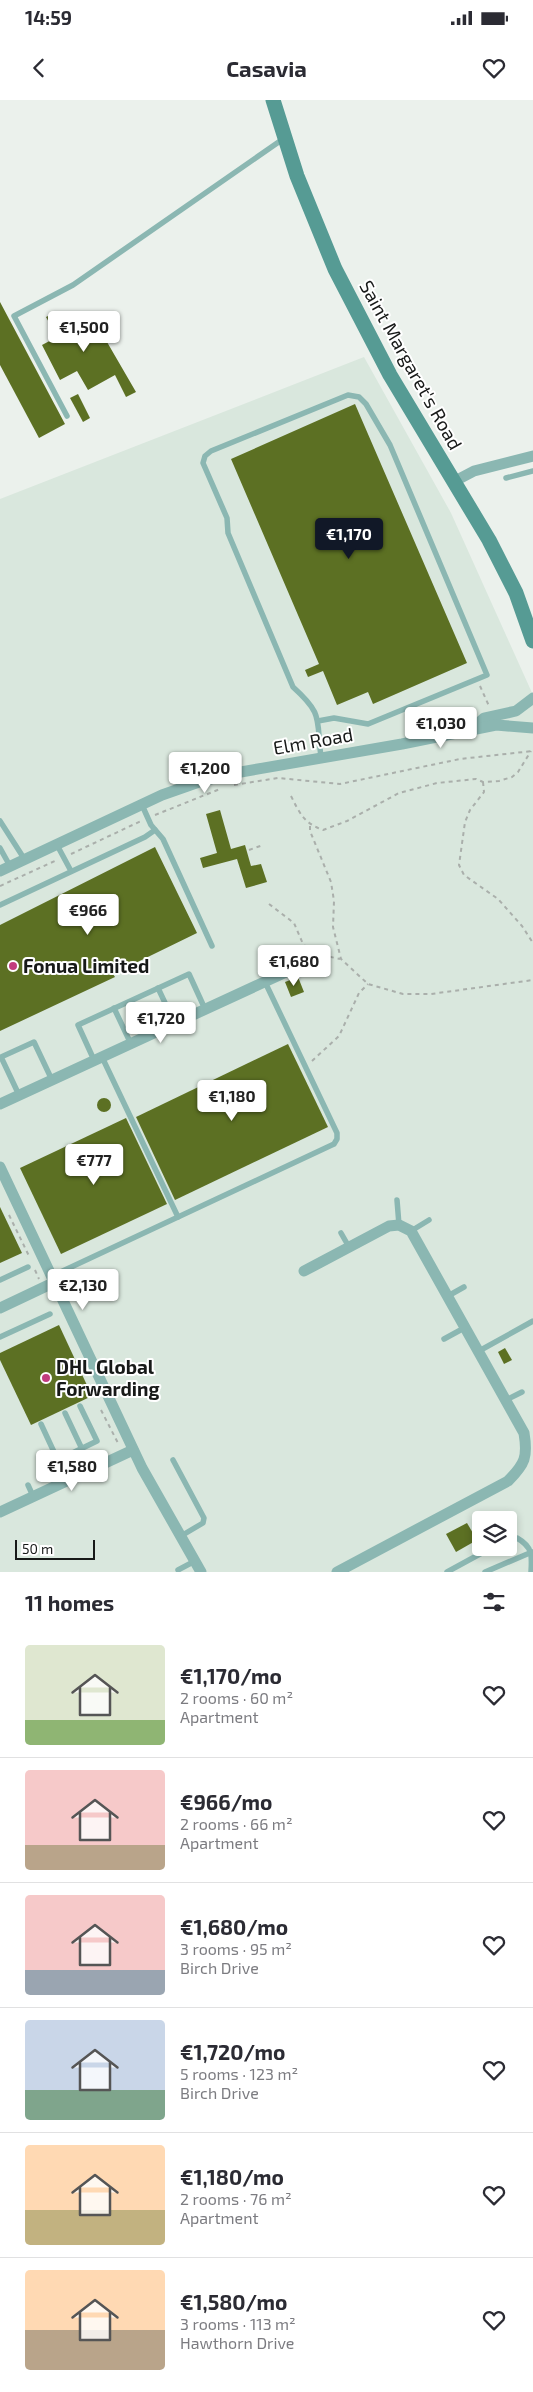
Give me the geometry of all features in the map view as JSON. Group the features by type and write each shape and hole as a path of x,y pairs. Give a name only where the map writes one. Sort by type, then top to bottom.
{"main road":[{"name":"Saint Margaret's Road","path":"273,100 297,176 335,269 390,374 489,540 512,584 533,641"}],"street":[{"path":"455,481 474,472 533,456"},
{"name":"Elm Road","path":"471,730 484,718 516,711 533,698"},
{"name":"Elm Road","path":"5,869 142,805 199,782 235,772 471,730 496,724 511,716 533,710"},
{"name":"Elm Road","path":"496,724 532,728"},
{"path":"0,1104 265,982 313,955"},
{"path":"0,1167 133,1450 201,1572"},
{"path":"304,1271 389,1226 398,1225 412,1231 524,1433 527,1450 522,1467 508,1481 353,1568 337,1572"},
{"path":"0,1308 54,1279"},
{"path":"0,1511 133,1450"}],"lane":[{"path":"66,416 14,316 73,285 285,138"},
{"path":"318,722 334,718 368,724 487,675 390,445 366,404 359,397 348,395 211,451 205,456 204,463 227,518 228,533 293,687 311,703 318,722 321,757"},
{"path":"506,478 533,471"},
{"path":"194,766 199,782"},
{"path":"142,805 155,830 163,839 212,946"},
{"path":"0,821 25,860"},
{"path":"1,902 71,872 155,830"},
{"path":"57,845 71,872"},
{"path":"0,849 5,869"},
{"path":"178,1217 98,1059 78,1025 189,974 205,1009"},
{"path":"54,1279 178,1217 334,1144 337,1139 337,1133 265,982"},
{"path":"158,988 175,1024"},
{"path":"114,1008 130,1044"},
{"path":"19,1095 1,1057 34,1042 52,1080"},
{"path":"398,1200 398,1225"},
{"path":"412,1231 428,1220"},
{"path":"341,1234 349,1247"},
{"path":"0,1280 28,1267"},
{"path":"448,1296 464,1287"},
{"path":"0,1337 50,1314"},
{"path":"479,1351 533,1321"},
{"path":"444,1339 466,1327"},
{"path":"506,1400 522,1392"},
{"path":"58,1460 98,1442 80,1406"},
{"path":"65,1413 82,1449"},
{"path":"41,1424 67,1480"},
{"path":"173,1460 204,1518 203,1523 181,1536"},
{"path":"28,1485 34,1496"},
{"path":"517,1538 526,1543 532,1552 531,1572"},
{"path":"485,1572 532,1552"},
{"path":"447,1572 476,1556"},
{"path":"178,1570 195,1561"}],"path":[{"path":"477,679 491,709"},
{"path":"291,796 301,815 310,826 323,830 348,821 399,793 437,783 476,779 484,782 499,781 512,777 518,772 532,751"},
{"path":"234,785 278,778 340,784 460,759 532,751"},
{"path":"484,782 484,792 470,810 465,822 459,865 464,874 498,899 522,926 533,943"},
{"path":"0,886 148,818 225,787"},
{"path":"310,826 310,831 331,882 334,901 333,927 341,959 368,984 403,994 431,994 533,980"},
{"path":"249,850 263,845"},
{"path":"269,904 294,923 303,944 313,955 341,959"},
{"path":"308,1064 339,1036 358,993 368,984"}],"shaded area":[{"path":"364,357 451,513 533,695 533,1572 0,1572 0,499"}],"building":[{"path":"0,302 65,424 39,438 0,365"},
{"path":"58,311 65,324 89,311 136,392 126,397 115,375 88,390 77,371 60,380 42,345 57,337 46,317"},
{"path":"78,394 90,418 83,422 70,398"},
{"path":"355,404 467,663 373,704 368,692 337,705 323,671 308,677 305,670 319,664 231,459"},
{"path":"220,810 231,849 245,845 251,866 261,864 267,882 246,888 237,859 203,868 200,858 217,853 206,814"},
{"path":"155,847 197,933 113,974 115,977 0,1031 0,925"},
{"path":"298,977 304,992 291,997 285,982"},
{"path":"288,1044 328,1127 175,1200 136,1117"},
{"path":"101,1098 107,1098 111,1105 107,1112 101,1112 97,1108 97,1102"},
{"path":"126,1118 167,1204 61,1254 20,1168"},
{"path":"0,1207 22,1253 0,1263"},
{"name":"DHL Global Forwarding","path":"59,1325 92,1396 31,1425 0,1360 0,1353"},
{"path":"505,1348 512,1360 504,1364 498,1352"},
{"path":"467,1523 472,1532 472,1543 456,1552 446,1534"}],"place":[{"name":"Fonua Limited","path":"13,966"},
{"name":"DHL Global Forwarding","path":"46,1378"}]}
